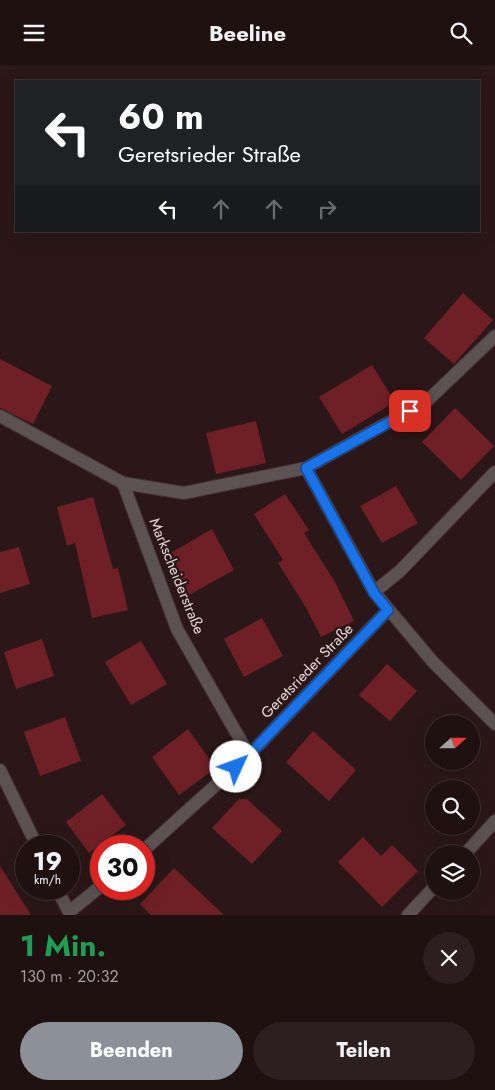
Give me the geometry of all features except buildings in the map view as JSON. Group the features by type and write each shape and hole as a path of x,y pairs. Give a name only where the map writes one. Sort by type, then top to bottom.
{"street":[{"path":"0,417 123,483 184,493 306,468 427,401 495,336"},
{"path":"306,468 374,593 433,662 495,724"},
{"path":"374,593 400,571 495,472"},
{"name":"Markscheiderstraße","path":"123,483 177,629 249,755"},
{"name":"Geretsrieder Straße","path":"249,755 388,610"},
{"path":"155,840 249,755"},
{"path":"0,770 32,835"},
{"path":"473,845 493,826"},
{"path":"62,900 68,912 90,895"},
{"path":"408,915 425,897"}],"route":[{"path":"236,767 388,610 374,593 306,468 410,411"}]}
